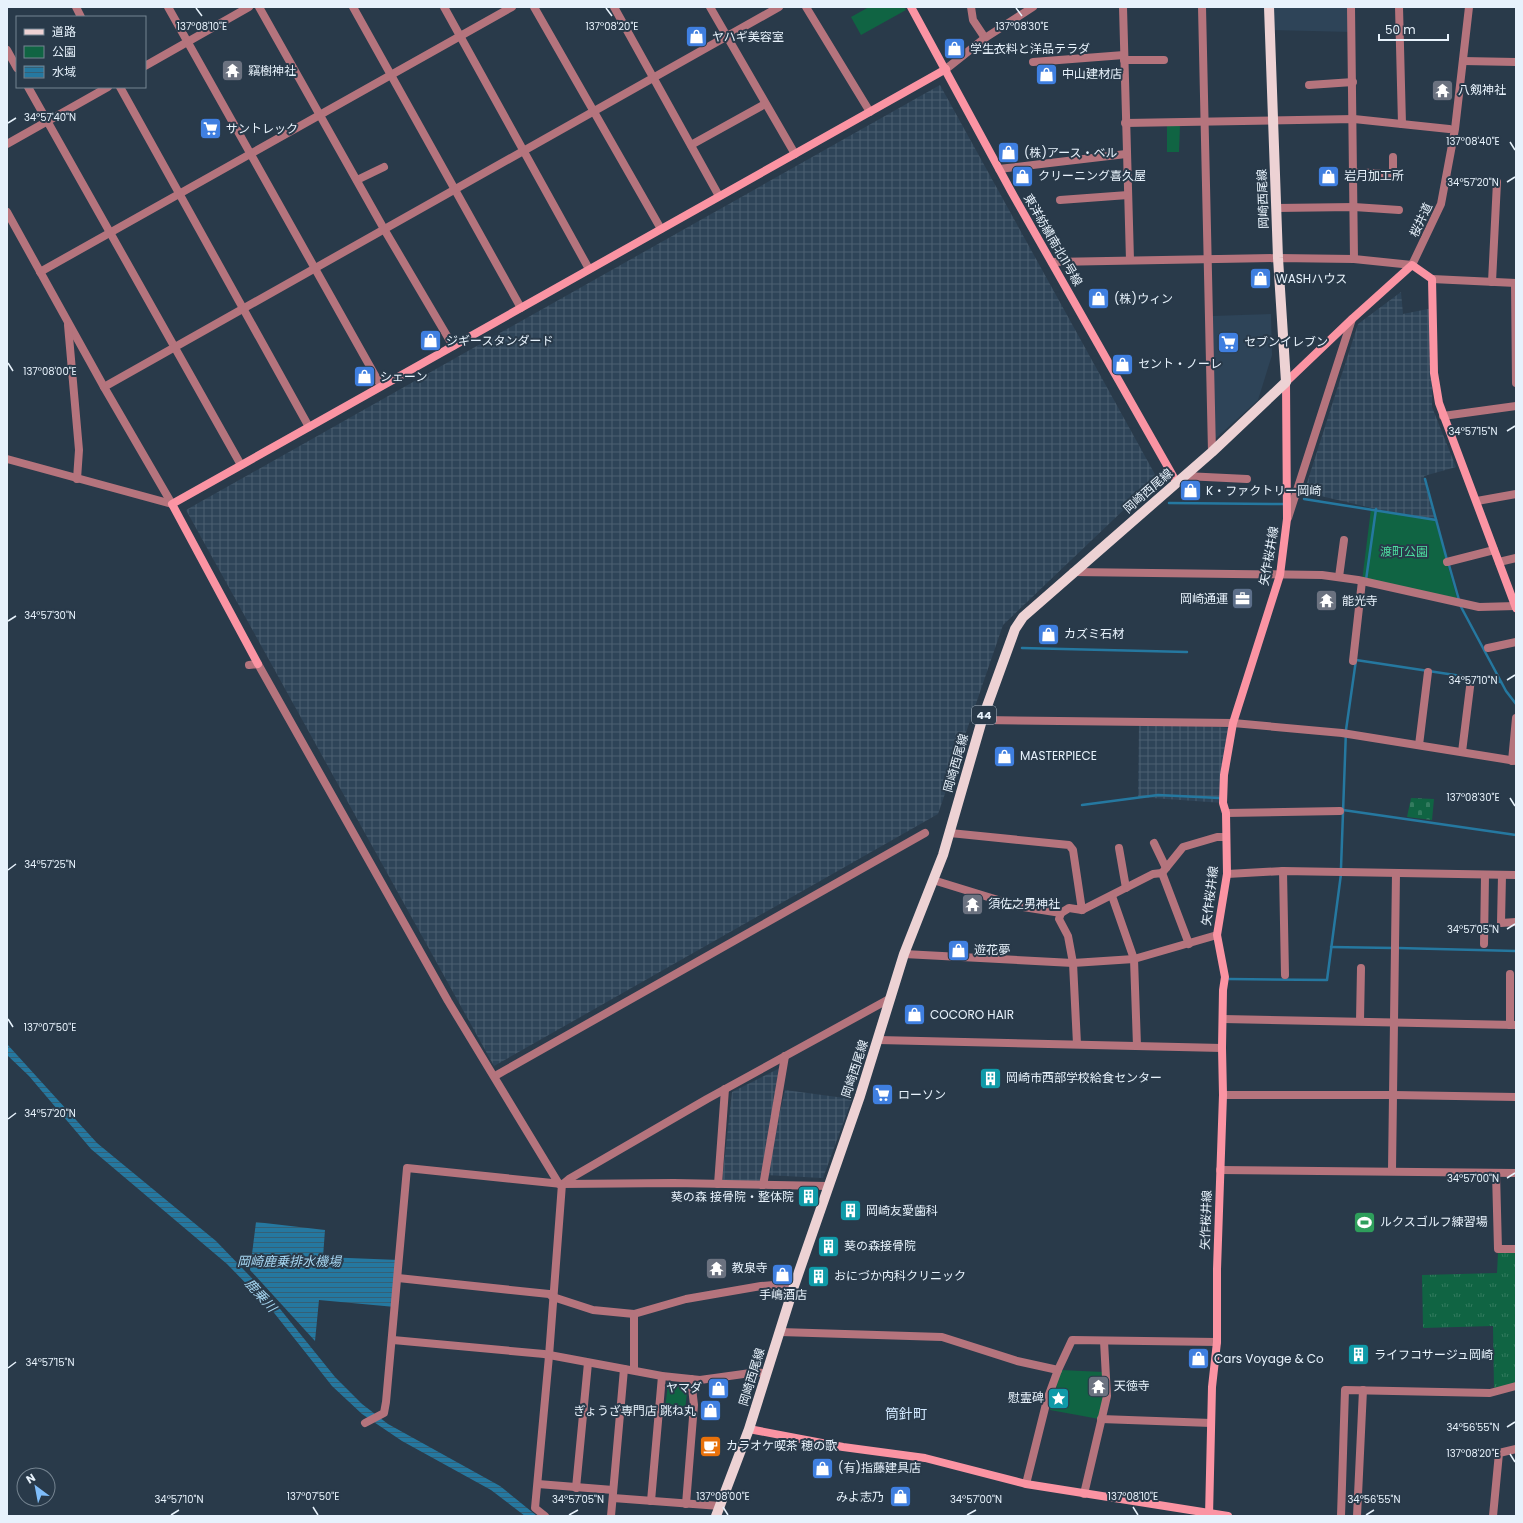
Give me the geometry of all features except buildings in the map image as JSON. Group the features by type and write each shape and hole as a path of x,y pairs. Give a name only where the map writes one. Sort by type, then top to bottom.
{"main road":[{"name":"岡崎西尾線","path":"716,1516 749,1429 794,1286 878,1040 904,954 950,834 982,720 1015,629 1023,616 1212,452 1286,382 1278,258 1269,7"}],"street":[{"path":"76,7 80,16"},
{"path":"168,7 381,386"},
{"path":"146,65 249,7"},
{"path":"259,7 384,230 453,346"},
{"path":"353,7 521,308"},
{"path":"444,7 590,269"},
{"path":"40,272 512,7"},
{"path":"534,7 661,229"},
{"path":"614,7 652,78 719,196"},
{"path":"710,7 795,154"},
{"path":"104,387 779,7"},
{"path":"806,7 870,112"},
{"name":"東洋紡績南北11号線","path":"911,7 999,169 1052,262 1181,479"},
{"path":"971,7 973,20 985,38"},
{"path":"7,460 172,504 946,69 985,38 1034,7"},
{"path":"1122,7 1130,260"},
{"path":"1202,7 1209,260 1212,452"},
{"path":"1351,7 1354,119 1354,260"},
{"path":"1399,7 1402,124"},
{"name":"桜井道","path":"1286,382 1352,319 1412,265 1441,204 1455,129 1470,7"},
{"path":"7,50 16,66"},
{"path":"1033,62 1124,58 1164,60"},
{"path":"1463,61 1516,62"},
{"path":"1309,85 1353,82"},
{"path":"29,88 241,465"},
{"path":"7,144 106,88"},
{"path":"121,88 309,427"},
{"path":"691,145 765,104"},
{"path":"1125,123 1354,119 1449,129"},
{"path":"999,169 1126,154"},
{"path":"1354,172 1393,174 1393,157"},
{"path":"357,180 384,167"},
{"path":"1492,282 1497,182"},
{"path":"1060,200 1128,195"},
{"path":"1276,208 1354,207 1399,210"},
{"path":"7,212 104,387 172,504 258,664 448,1001 561,1184 549,1356 535,1508 545,1516"},
{"path":"1052,262 1278,258 1354,260 1412,265 1432,279 1515,283 1516,384"},
{"path":"1073,572 1322,575 1362,581 1479,607 1516,607 1439,403 1434,373 1432,279"},
{"path":"1287,520 1352,319"},
{"path":"68,322 79,450 77,479"},
{"name":"矢作桜井線","path":"1209,1515 1212,1387 1217,1342 1223,1095 1222,1048 1223,990 1225,977 1217,935 1227,874 1226,813 1223,803 1224,775 1233,723 1280,575 1287,520 1286,382"},
{"path":"1444,416 1516,406"},
{"path":"1181,479 1247,479"},
{"path":"1476,501 1516,494"},
{"path":"1339,577 1344,540"},
{"path":"1447,562 1494,550"},
{"path":"1499,562 1516,558"},
{"path":"1353,661 1362,581"},
{"path":"1488,648 1516,642"},
{"path":"248,665 258,664"},
{"path":"1419,745 1428,672"},
{"path":"1462,752 1471,679"},
{"path":"982,720 1233,723 1342,733 1514,761 1516,718"},
{"path":"1226,813 1340,811"},
{"path":"495,1076 648,991 820,891 925,833"},
{"path":"950,834 1069,845 1073,850 1082,910"},
{"path":"1077,1044 1073,963 1068,936 1059,919 1061,913 1069,908 1082,910 1164,870 1183,847 1217,837 1226,837"},
{"path":"1154,843 1189,944"},
{"path":"1119,848 1126,888"},
{"path":"1227,874 1283,871 1516,876"},
{"path":"1283,871 1284,975"},
{"path":"1392,1170 1396,1022 1396,873"},
{"path":"1484,944 1485,875"},
{"path":"1502,875 1501,923 1516,922"},
{"path":"933,880 1017,906 1061,913"},
{"path":"1112,896 1134,959 1137,1046"},
{"path":"904,954 1073,963 1134,959 1217,935"},
{"path":"1360,1021 1361,968"},
{"path":"1223,1019 1513,1025 1510,974"},
{"path":"561,1184 725,1089 891,998"},
{"path":"878,1040 1222,1048"},
{"path":"763,1186 785,1056"},
{"path":"718,1184 726,1094 725,1089"},
{"path":"1223,1095 1394,1095 1516,1098"},
{"path":"365,1423 384,1413 398,1278 407,1168 561,1184 828,1186"},
{"path":"1220,1170 1392,1170 1516,1173"},
{"path":"1496,1173 1498,1249 1516,1249"},
{"path":"398,1278 549,1294 553,1297 593,1310 634,1314 686,1299 761,1286 786,1284 794,1286"},
{"path":"634,1314 634,1370"},
{"path":"780,1332 942,1337 1016,1361 1058,1370"},
{"path":"392,1340 544,1354 662,1376 700,1380 758,1372 766,1374"},
{"path":"1026,1484 1047,1400 1058,1370 1072,1340 1217,1342"},
{"path":"1084,1494 1107,1396 1104,1341"},
{"path":"576,1488 588,1363"},
{"path":"611,1516 624,1369"},
{"path":"651,1501 662,1376"},
{"path":"686,1504 694,1405 691,1379"},
{"path":"1341,1516 1345,1390 1490,1393 1516,1386"},
{"path":"1358,1516 1363,1390"},
{"path":"1101,1419 1211,1423"},
{"path":"749,1429 843,1447 925,1458 1026,1484 1209,1515 1228,1516"},
{"path":"1493,1516 1499,1453 1516,1449"},
{"path":"538,1484 576,1488 651,1501 720,1506"}],"shaded area":[{"path":"1269,7 1351,7 1352,32 1270,30"},
{"path":"940,85 1157,478 1003,625 938,814 494,1066 186,510"},
{"path":"1401,292 1403,314 1433,308 1432,407 1456,467 1424,476 1435,520 1376,509 1304,492 1358,324"},
{"path":"1271,314 1272,355 1258,400 1214,440 1212,316"},
{"path":"1139,722 1232,728 1223,803 1138,797"},
{"path":"782,1067 760,1181 722,1181 732,1092"},
{"path":"785,1090 852,1099 823,1178 765,1175"}],"green space":[{"path":"869,7 904,7 906,10 861,35 851,17"},
{"path":"1167,125 1180,125 1179,152 1167,152"},
{"name":"渡町公園","path":"1371,509 1435,520 1458,602 1362,581"},
{"path":"1411,798 1434,799 1432,820 1407,817"},
{"path":"1498,1253 1516,1253 1516,1384 1494,1388 1493,1326 1423,1328 1422,1275 1497,1273"},
{"path":"1061,1370 1104,1372 1103,1399 1099,1419 1050,1410"},
{"path":"668,1384 688,1386 685,1409 665,1408"}],"water":[{"name":"鹿乗川","path":"7,1044 97,1143 216,1241 272,1299 335,1377 362,1404 388,1424 500,1486 537,1516 525,1516 491,1490 402,1441 362,1414 332,1386 271,1309 227,1264 91,1149 29,1076 7,1055"},
{"name":"岡崎鹿乗排水機場","path":"256,1222 325,1230 323,1257 399,1260 395,1307 319,1300 315,1341 250,1270"}],"waterway":[{"path":"1425,479 1447,560"},
{"path":"1304,499 1436,520"},
{"path":"1169,503 1283,504"},
{"path":"1366,580 1376,509"},
{"path":"1449,565 1459,600"},
{"path":"1460,605 1506,691 1516,704"},
{"path":"1022,648 1187,652"},
{"path":"1341,868 1346,730 1356,660 1501,682"},
{"path":"1082,805 1158,795 1219,798"},
{"path":"1343,810 1516,835"},
{"path":"1229,979 1327,980 1341,874"},
{"path":"1331,947 1393,948"},
{"path":"1398,948 1516,951"}],"place":[{"name":"ヤハギ美容室","path":"697,37"},
{"name":"学生衣料と洋品テラダ","path":"954,49"},
{"name":"竊樹神社","path":"232,71"},
{"name":"中山建材店","path":"1047,74"},
{"name":"八剱神社","path":"1442,90"},
{"name":"サントレック","path":"210,129"},
{"name":"(株)アース・ベル","path":"1008,153"},
{"name":"クリーニング喜久屋","path":"1022,176"},
{"name":"岩月加工所","path":"1329,176"},
{"name":"WASHハウス","path":"1261,279"},
{"name":"(株)ウィン","path":"1099,299"},
{"name":"ジギースタンダード","path":"431,341"},
{"name":"セブンイレブン","path":"1228,342"},
{"name":"セント・ノーレ","path":"1123,364"},
{"name":"シェーン","path":"364,377"},
{"name":"K・ファクトリー岡崎","path":"1190,491"},
{"name":"岡崎通運","path":"1243,599"},
{"name":"能光寺","path":"1326,601"},
{"name":"カズミ石材","path":"1049,634"},
{"name":"MASTERPIECE","path":"1005,756"},
{"name":"須佐之男神社","path":"972,904"},
{"name":"遊花夢","path":"958,950"},
{"name":"COCORO HAIR","path":"915,1015"},
{"name":"岡崎市西部学校給食センター","path":"990,1078"},
{"name":"ローソン","path":"882,1095"},
{"name":"葵の森 接骨院・整体院","path":"809,1197"},
{"name":"岡崎友愛歯科","path":"850,1211"},
{"name":"ルクスゴルフ練習場","path":"1364,1222"},
{"name":"葵の森接骨院","path":"829,1246"},
{"name":"教泉寺","path":"716,1268"},
{"name":"手嶋酒店","path":"783,1274"},
{"name":"おにづか内科クリニック","path":"819,1276"},
{"name":"ライフコサージュ岡崎","path":"1359,1355"},
{"name":"Cars Voyage & Co","path":"1199,1359"},
{"name":"天徳寺","path":"1098,1386"},
{"name":"ヤマダ","path":"718,1388"},
{"name":"慰霊碑","path":"1059,1398"},
{"name":"ぎょうざ専門店 跳ね丸","path":"711,1411"},
{"name":"カラオケ喫茶 穂の歌","path":"711,1446"},
{"name":"(有)指藤建具店","path":"823,1468"},
{"name":"みよ志乃","path":"900,1497"}],"district":[{"name":"筒針町","path":"906,1414"}]}
